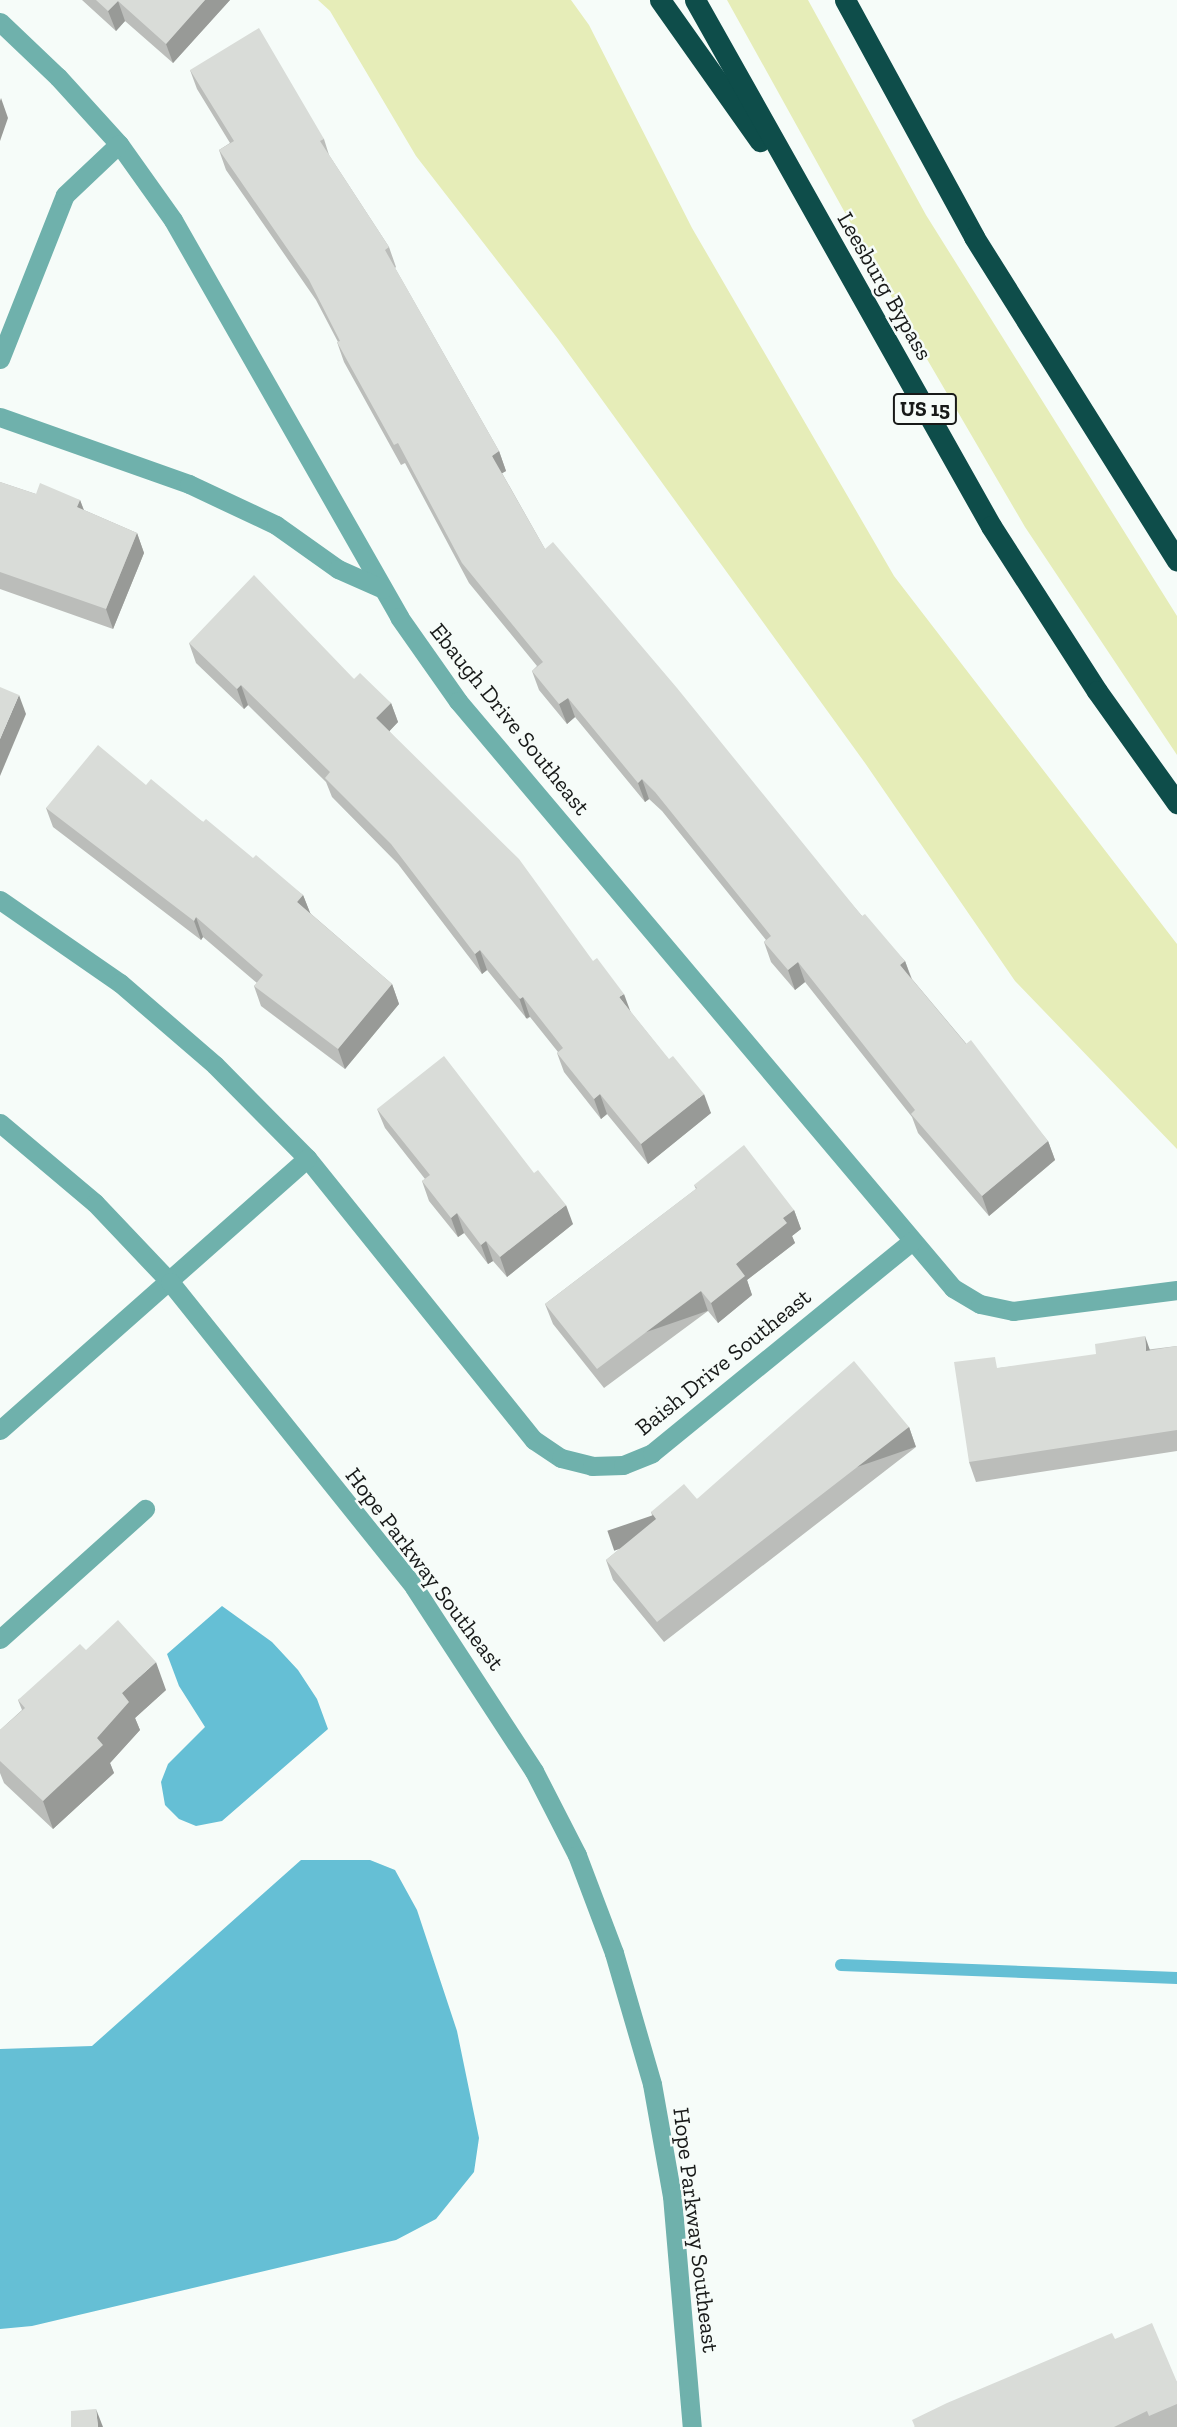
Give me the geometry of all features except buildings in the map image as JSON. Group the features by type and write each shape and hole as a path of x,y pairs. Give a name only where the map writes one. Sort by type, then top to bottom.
{"highway":[{"path":"660,0 819,222"},
{"name":"Leesburg Bypass","path":"695,0 991,526 1097,691 1177,803"},
{"path":"845,0 974,237 1177,561"}],"street":[{"name":"Ebaugh Drive Southeast","path":"0,22 58,76 119,144 173,220 383,589 458,701 912,1241"},
{"path":"0,359 65,195 119,144"},
{"path":"0,417 189,484 276,525 338,569 383,589"},
{"name":"Baish Drive Southeast","path":"0,900 120,983 215,1065 307,1158 534,1440 561,1458 592,1466 623,1465 652,1453 912,1241"},
{"name":"Hope Parkway Southeast","path":"0,1123 95,1203 170,1282 414,1587 505,1723 577,1855 618,1966 652,2084 672,2196 692,2427"},
{"path":"0,1430 307,1158"},
{"path":"912,1241 953,1288 980,1304 1013,1311 1177,1290"},
{"path":"0,1639 145,1509"}],"green space":[{"path":"318,0 571,0 589,25 692,228 894,576 1177,944 1177,1149 1015,981 865,763 558,339 416,156 330,11"},
{"path":"727,0 808,0 926,215 1177,616 1177,755 1025,527 910,330"}],"water":[{"path":"222,1606 272,1642 298,1670 317,1699 328,1729 222,1821 196,1826 179,1819 165,1805 161,1782 168,1764 205,1727 179,1686 167,1654"},
{"path":"301,1860 370,1860 395,1870 417,1910 457,2031 479,2138 474,2172 436,2219 396,2240 32,2326 0,2329 0,2049 92,2046"}],"waterway":[{"path":"841,1965 1177,1978"}]}
